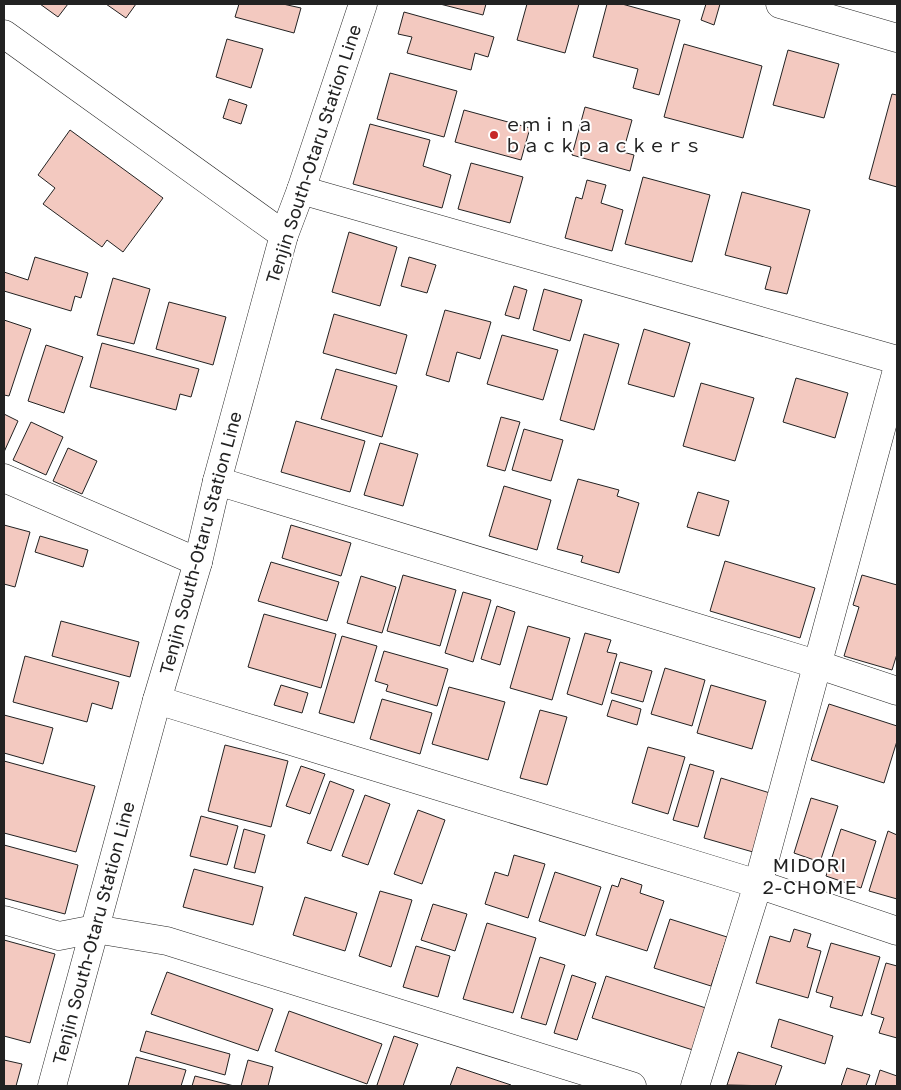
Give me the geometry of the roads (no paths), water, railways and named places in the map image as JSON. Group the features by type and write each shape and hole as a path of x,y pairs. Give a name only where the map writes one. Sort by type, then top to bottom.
{"street":[{"name":"Tenjin South-Otaru Station Line","path":"52,1086 198,562 217,481 284,234 301,190 363,4"},
{"path":"780,4 897,38"},
{"path":"5,39 284,234"},
{"path":"301,190 897,360"},
{"path":"695,1086 758,884 897,370"},
{"path":"4,478 198,562"},
{"path":"217,481 897,690"},
{"path":"158,700 758,884 897,931"},
{"path":"4,920 60,936 95,929 167,940 632,1086"}],"place":[{"name":"ｅｍｉｎａ ｂａｃｋｐａｃｋｅｒｓ","path":"494,135"}],"district":[{"name":"MIDORI 2-CHOME","path":"810,876"}]}
